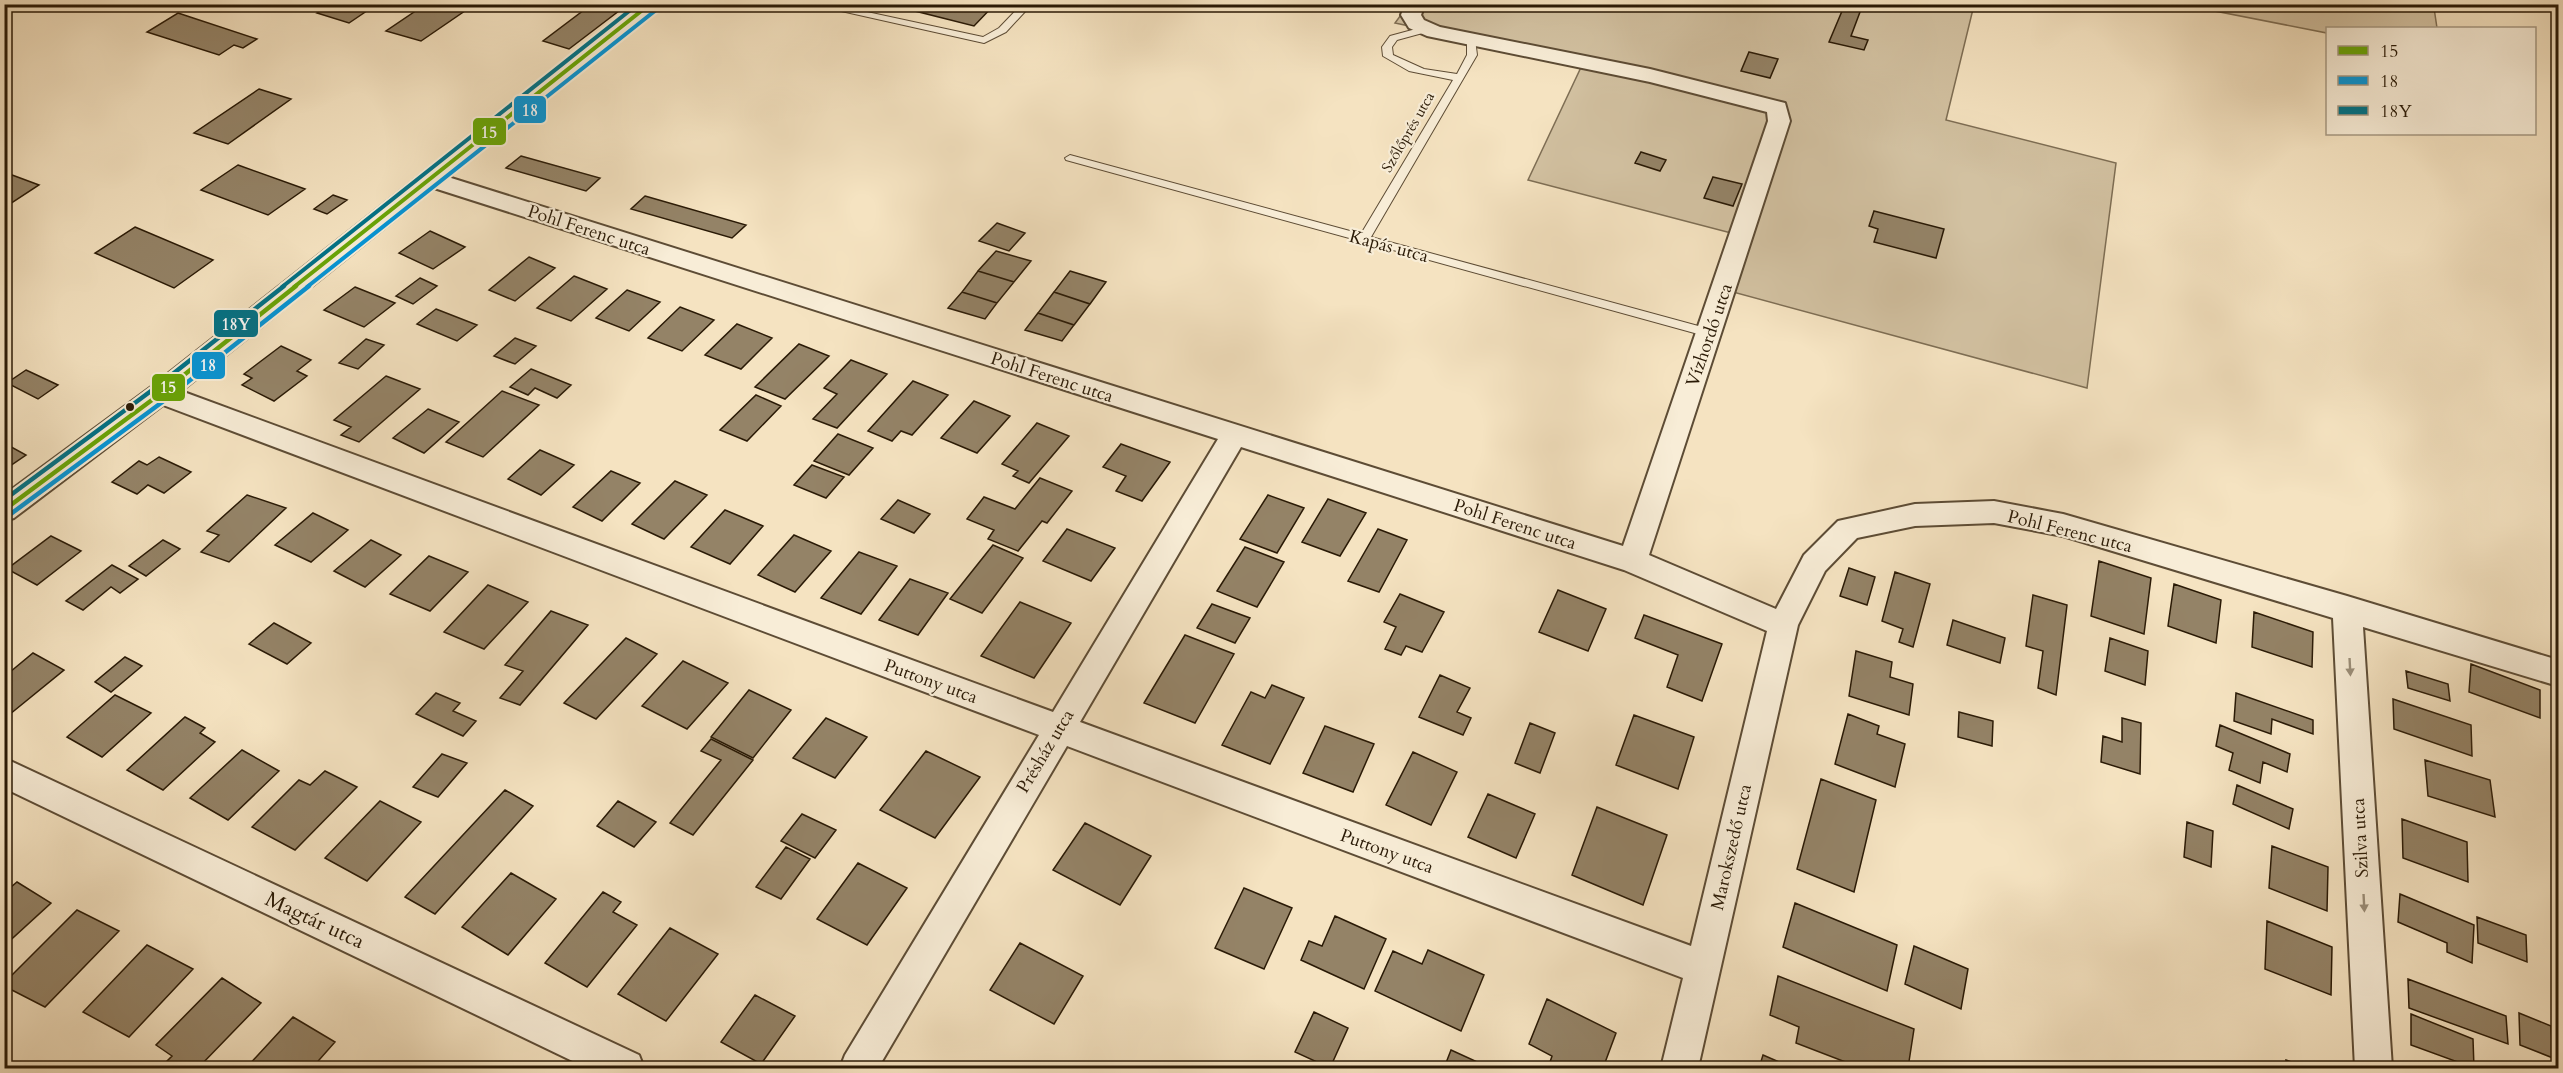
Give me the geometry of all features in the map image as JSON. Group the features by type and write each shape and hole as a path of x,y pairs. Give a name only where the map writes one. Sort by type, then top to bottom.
{"street":[{"path":"4,510 160,394 651,4"},
{"path":"1415,4 1411,15 1416,24 1427,29 1470,39"},
{"name":"Vízhordó utca","path":"1470,39 1729,94 1777,108 1779,121 1633,561"},
{"name":"Pohl Ferenc utca","path":"430,179 1633,561 1783,625 1814,563 1848,530 1915,515 1994,512 2063,525 2559,673"},
{"name":"Puttony utca","path":"160,394 1703,969"},
{"name":"Présház utca","path":"858,1068 1234,435"},
{"name":"Szilva utca","path":"2347,608 2374,1068"},
{"name":"Marokszedő utca","path":"1680,1068 1783,625"},
{"name":"Magtár utca","path":"4,772 626,1068"}],"lane":[{"path":"814,4 984,40 994,38 1003,31 1028,4"},
{"path":"1427,29 1393,38 1387,47 1388,56 1400,64 1419,71 1458,77"},
{"name":"Szőlőprés utca","path":"1364,238 1472,55 1470,39"},
{"name":"Kapás utca","path":"1070,158 1709,333"}],"shaded area":[{"path":"1409,4 1974,5 1946,120 2116,163 2087,388 1711,286 1735,234 1528,180 1583,63 1395,23"},
{"path":"2184,5 2415,5 2434,8 2437,27 2326,27 2326,33"}],"building":[{"path":"4,4 26,4 4,16"},
{"path":"331,4 377,4 349,23 317,13"},
{"path":"426,4 475,4 421,41 386,31"},
{"path":"592,4 628,4 569,49 543,41"},
{"path":"922,4 995,4 974,26 915,11"},
{"path":"1845,4 1863,4 1851,36 1868,40 1864,50 1829,42"},
{"path":"178,13 257,39 243,48 234,45 219,55 147,32"},
{"path":"1749,52 1778,59 1770,78 1741,71"},
{"path":"259,89 291,99 228,144 194,133"},
{"path":"1641,152 1666,160 1660,171 1635,163"},
{"path":"521,156 600,178 586,191 506,168"},
{"path":"238,165 305,189 268,215 201,190"},
{"path":"4,172 39,185 10,204 4,202"},
{"path":"1713,177 1742,184 1733,206 1704,198"},
{"path":"333,195 347,200 327,214 314,209"},
{"path":"645,196 746,225 732,238 631,209"},
{"path":"1874,211 1944,229 1936,258 1874,242 1878,229 1869,226"},
{"path":"997,223 1025,233 1009,251 979,241"},
{"path":"135,227 213,260 174,288 95,253"},
{"path":"430,231 465,247 433,269 399,253"},
{"path":"996,251 1031,261 1014,282 978,271"},
{"path":"529,257 555,268 515,301 489,290"},
{"path":"978,271 1014,282 997,303 962,292"},
{"path":"1070,271 1106,282 1090,304 1054,292"},
{"path":"574,276 607,289 571,321 537,308"},
{"path":"420,278 437,286 413,304 396,296"},
{"path":"355,287 395,303 364,327 324,310"},
{"path":"627,290 660,302 629,331 596,318"},
{"path":"962,292 997,303 985,319 948,308"},
{"path":"1054,292 1090,304 1074,325 1038,313"},
{"path":"680,307 714,320 682,351 648,338"},
{"path":"436,309 477,325 457,341 417,324"},
{"path":"1038,313 1074,325 1062,341 1025,330"},
{"path":"737,324 772,338 741,369 705,355"},
{"path":"515,338 536,346 515,364 494,356"},
{"path":"366,339 384,345 358,369 339,363"},
{"path":"799,344 829,356 785,399 755,387"},
{"path":"281,346 311,360 297,371 307,376 274,401 242,385 252,378 244,374"},
{"path":"851,360 887,374 837,428 813,419 837,394 824,388"},
{"path":"531,369 571,385 557,398 535,388 528,395 510,387"},
{"path":"26,370 58,385 38,399 7,383"},
{"path":"386,376 420,389 359,442 341,435 351,427 334,420"},
{"path":"913,381 948,395 912,435 901,431 892,441 868,431"},
{"path":"502,391 539,405 483,457 446,442"},
{"path":"756,395 781,406 747,441 720,430"},
{"path":"974,401 1010,416 977,453 941,438"},
{"path":"428,409 459,422 424,453 393,438"},
{"path":"1037,423 1069,436 1029,483 1013,476 1018,471 1002,464"},
{"path":"838,434 873,448 849,475 814,461"},
{"path":"4,443 26,455 4,470"},
{"path":"1121,444 1170,462 1142,501 1116,491 1126,476 1103,467"},
{"path":"540,450 574,465 541,495 508,479"},
{"path":"159,457 191,472 164,493 148,485 137,494 112,482 139,461 147,465"},
{"path":"812,465 844,477 826,498 794,485"},
{"path":"611,471 640,483 602,521 573,507"},
{"path":"1040,478 1072,491 1047,523 1042,521 1018,551 988,539 994,530 967,519 984,497 1015,509"},
{"path":"675,481 707,495 664,539 632,524"},
{"path":"247,495 286,508 229,562 201,552 219,535 207,531"},
{"path":"1268,495 1304,508 1277,553 1240,539"},
{"path":"1328,499 1366,513 1340,556 1302,542"},
{"path":"898,500 930,514 914,533 881,519"},
{"path":"725,510 763,526 730,564 691,547"},
{"path":"313,513 348,530 311,562 275,545"},
{"path":"1067,529 1115,548 1091,581 1043,561"},
{"path":"1378,529 1407,540 1379,592 1348,581"},
{"path":"794,535 831,551 795,592 758,575"},
{"path":"51,536 81,551 37,585 7,569"},
{"path":"163,540 180,549 146,576 129,566"},
{"path":"371,540 401,555 365,587 334,571"},
{"path":"993,545 1023,558 982,613 950,599"},
{"path":"1245,547 1284,562 1257,607 1217,591"},
{"path":"859,552 897,566 861,614 821,598"},
{"path":"429,556 468,572 430,611 390,594"},
{"path":"2099,561 2151,578 2144,634 2091,616"},
{"path":"112,565 138,579 120,593 111,587 83,610 66,601"},
{"path":"1849,568 1875,577 1867,605 1840,596"},
{"path":"1895,572 1930,584 1913,647 1899,642 1903,629 1882,621"},
{"path":"910,579 948,593 918,635 879,620"},
{"path":"2174,584 2221,600 2216,643 2168,626"},
{"path":"488,585 528,602 484,649 444,632"},
{"path":"1558,590 1606,609 1588,651 1539,632"},
{"path":"1400,594 1444,612 1422,652 1406,646 1401,655 1385,649 1396,627 1384,622"},
{"path":"2033,595 2067,605 2056,695 2038,688 2043,651 2026,646"},
{"path":"1020,602 1071,623 1034,678 981,656"},
{"path":"1212,604 1250,618 1235,643 1197,628"},
{"path":"551,611 588,625 520,705 500,698 523,671 505,665"},
{"path":"2254,612 2313,632 2312,667 2252,647"},
{"path":"1644,615 1722,644 1702,701 1667,687 1678,655 1635,638"},
{"path":"1953,620 2005,638 2000,663 1947,645"},
{"path":"274,623 311,643 287,664 249,644"},
{"path":"1185,635 1234,654 1195,723 1144,703"},
{"path":"626,638 657,654 596,719 564,703"},
{"path":"2110,638 2148,651 2145,685 2105,671"},
{"path":"1856,651 1892,662 1890,677 1913,684 1909,715 1849,696"},
{"path":"33,653 64,670 4,719 4,677"},
{"path":"125,657 142,666 111,692 95,682"},
{"path":"683,661 728,683 687,729 642,706"},
{"path":"2471,664 2540,690 2540,718 2469,692"},
{"path":"2406,671 2448,684 2450,701 2408,688"},
{"path":"1440,675 1470,688 1457,712 1471,718 1463,735 1419,717"},
{"path":"1272,685 1304,698 1270,764 1222,745 1251,692 1265,698"},
{"path":"749,690 791,710 753,758 711,737"},
{"path":"436,693 460,703 453,711 476,721 463,736 416,714"},
{"path":"2236,693 2313,720 2313,734 2272,719 2271,734 2234,721"},
{"path":"115,695 151,713 102,757 67,737"},
{"path":"2393,699 2471,725 2472,756 2394,729"},
{"path":"1959,712 1993,721 1992,746 1958,737"},
{"path":"1848,714 1879,726 1877,734 1905,744 1895,787 1835,764"},
{"path":"1634,715 1694,737 1678,789 1616,765"},
{"path":"185,717 205,728 200,733 215,742 163,790 127,770"},
{"path":"826,718 867,737 835,778 793,758"},
{"path":"2122,718 2141,723 2140,774 2101,762 2103,736 2122,742"},
{"path":"1530,723 1555,733 1540,773 1515,763"},
{"path":"2220,725 2290,754 2287,772 2263,762 2260,783 2229,770 2233,753 2216,746"},
{"path":"1325,726 1374,744 1353,792 1303,773"},
{"path":"711,739 753,760 693,835 670,823 721,760 701,751"},
{"path":"242,750 279,771 228,820 190,798"},
{"path":"926,751 980,777 935,838 880,810"},
{"path":"1413,752 1457,772 1431,825 1386,805"},
{"path":"442,754 467,763 438,797 413,787"},
{"path":"2425,760 2490,780 2495,817 2428,796"},
{"path":"325,771 357,787 295,850 252,827 299,780 310,785"},
{"path":"1821,779 1876,800 1854,892 1797,869"},
{"path":"2237,785 2293,809 2289,829 2233,804"},
{"path":"505,790 533,806 435,914 405,897"},
{"path":"1488,794 1535,814 1516,858 1468,837"},
{"path":"380,801 421,822 367,881 325,858"},
{"path":"618,801 656,822 634,847 597,826"},
{"path":"1597,807 1667,835 1643,905 1572,875"},
{"path":"802,814 836,830 815,858 781,841"},
{"path":"2402,819 2467,842 2468,882 2403,858"},
{"path":"2187,822 2213,831 2211,867 2184,857"},
{"path":"1085,823 1151,856 1120,905 1053,870"},
{"path":"2272,846 2328,867 2327,911 2269,888"},
{"path":"786,847 810,859 781,899 756,887"},
{"path":"858,863 907,888 867,945 817,919"},
{"path":"511,873 556,899 508,955 462,927"},
{"path":"17,882 51,903 4,946 4,893"},
{"path":"1244,888 1292,908 1264,969 1215,948"},
{"path":"603,892 621,902 613,912 637,925 587,987 545,963"},
{"path":"2400,894 2474,925 2472,963 2447,952 2447,943 2398,922"},
{"path":"1795,903 1897,945 1887,991 1783,947"},
{"path":"77,910 119,931 45,1007 4,986 4,983"},
{"path":"1335,916 1386,939 1364,989 1301,960 1309,941 1322,946"},
{"path":"2477,917 2526,935 2527,962 2478,943"},
{"path":"2267,921 2332,947 2331,995 2265,969"},
{"path":"670,928 718,954 666,1021 618,994"},
{"path":"1020,943 1083,976 1054,1024 990,990"},
{"path":"147,945 193,969 129,1037 83,1012"},
{"path":"1914,946 1968,969 1961,1009 1905,984"},
{"path":"1428,950 1484,975 1461,1031 1375,991 1393,951 1422,964"},
{"path":"1778,976 1914,1029 1908,1068 1861,1068 1796,1043 1799,1027 1770,1015"},
{"path":"222,978 261,1003 198,1068 160,1068 172,1056 156,1045"},
{"path":"2408,979 2506,1016 2508,1044 2409,1008"},
{"path":"755,995 795,1016 761,1064 721,1042"},
{"path":"1547,999 1616,1033 1603,1068 1548,1068 1552,1056 1529,1044"},
{"path":"1314,1012 1348,1028 1330,1068 1295,1052"},
{"path":"2519,1013 2551,1026 2553,1058 2520,1045"},
{"path":"2411,1014 2473,1039 2474,1068 2411,1045"},
{"path":"293,1017 335,1042 312,1068 246,1068"},
{"path":"1451,1050 1484,1065 1482,1068 1444,1068"},
{"path":"1763,1055 1793,1068 1759,1068"},
{"path":"2286,1060 2307,1068 2286,1068"}],"transit line":[{"name":"18Y","path":"4,500 155,388 638,4"},
{"name":"15","path":"4,510 160,394 650,4"},
{"name":"18","path":"8,516 165,400 656,10"}]}
